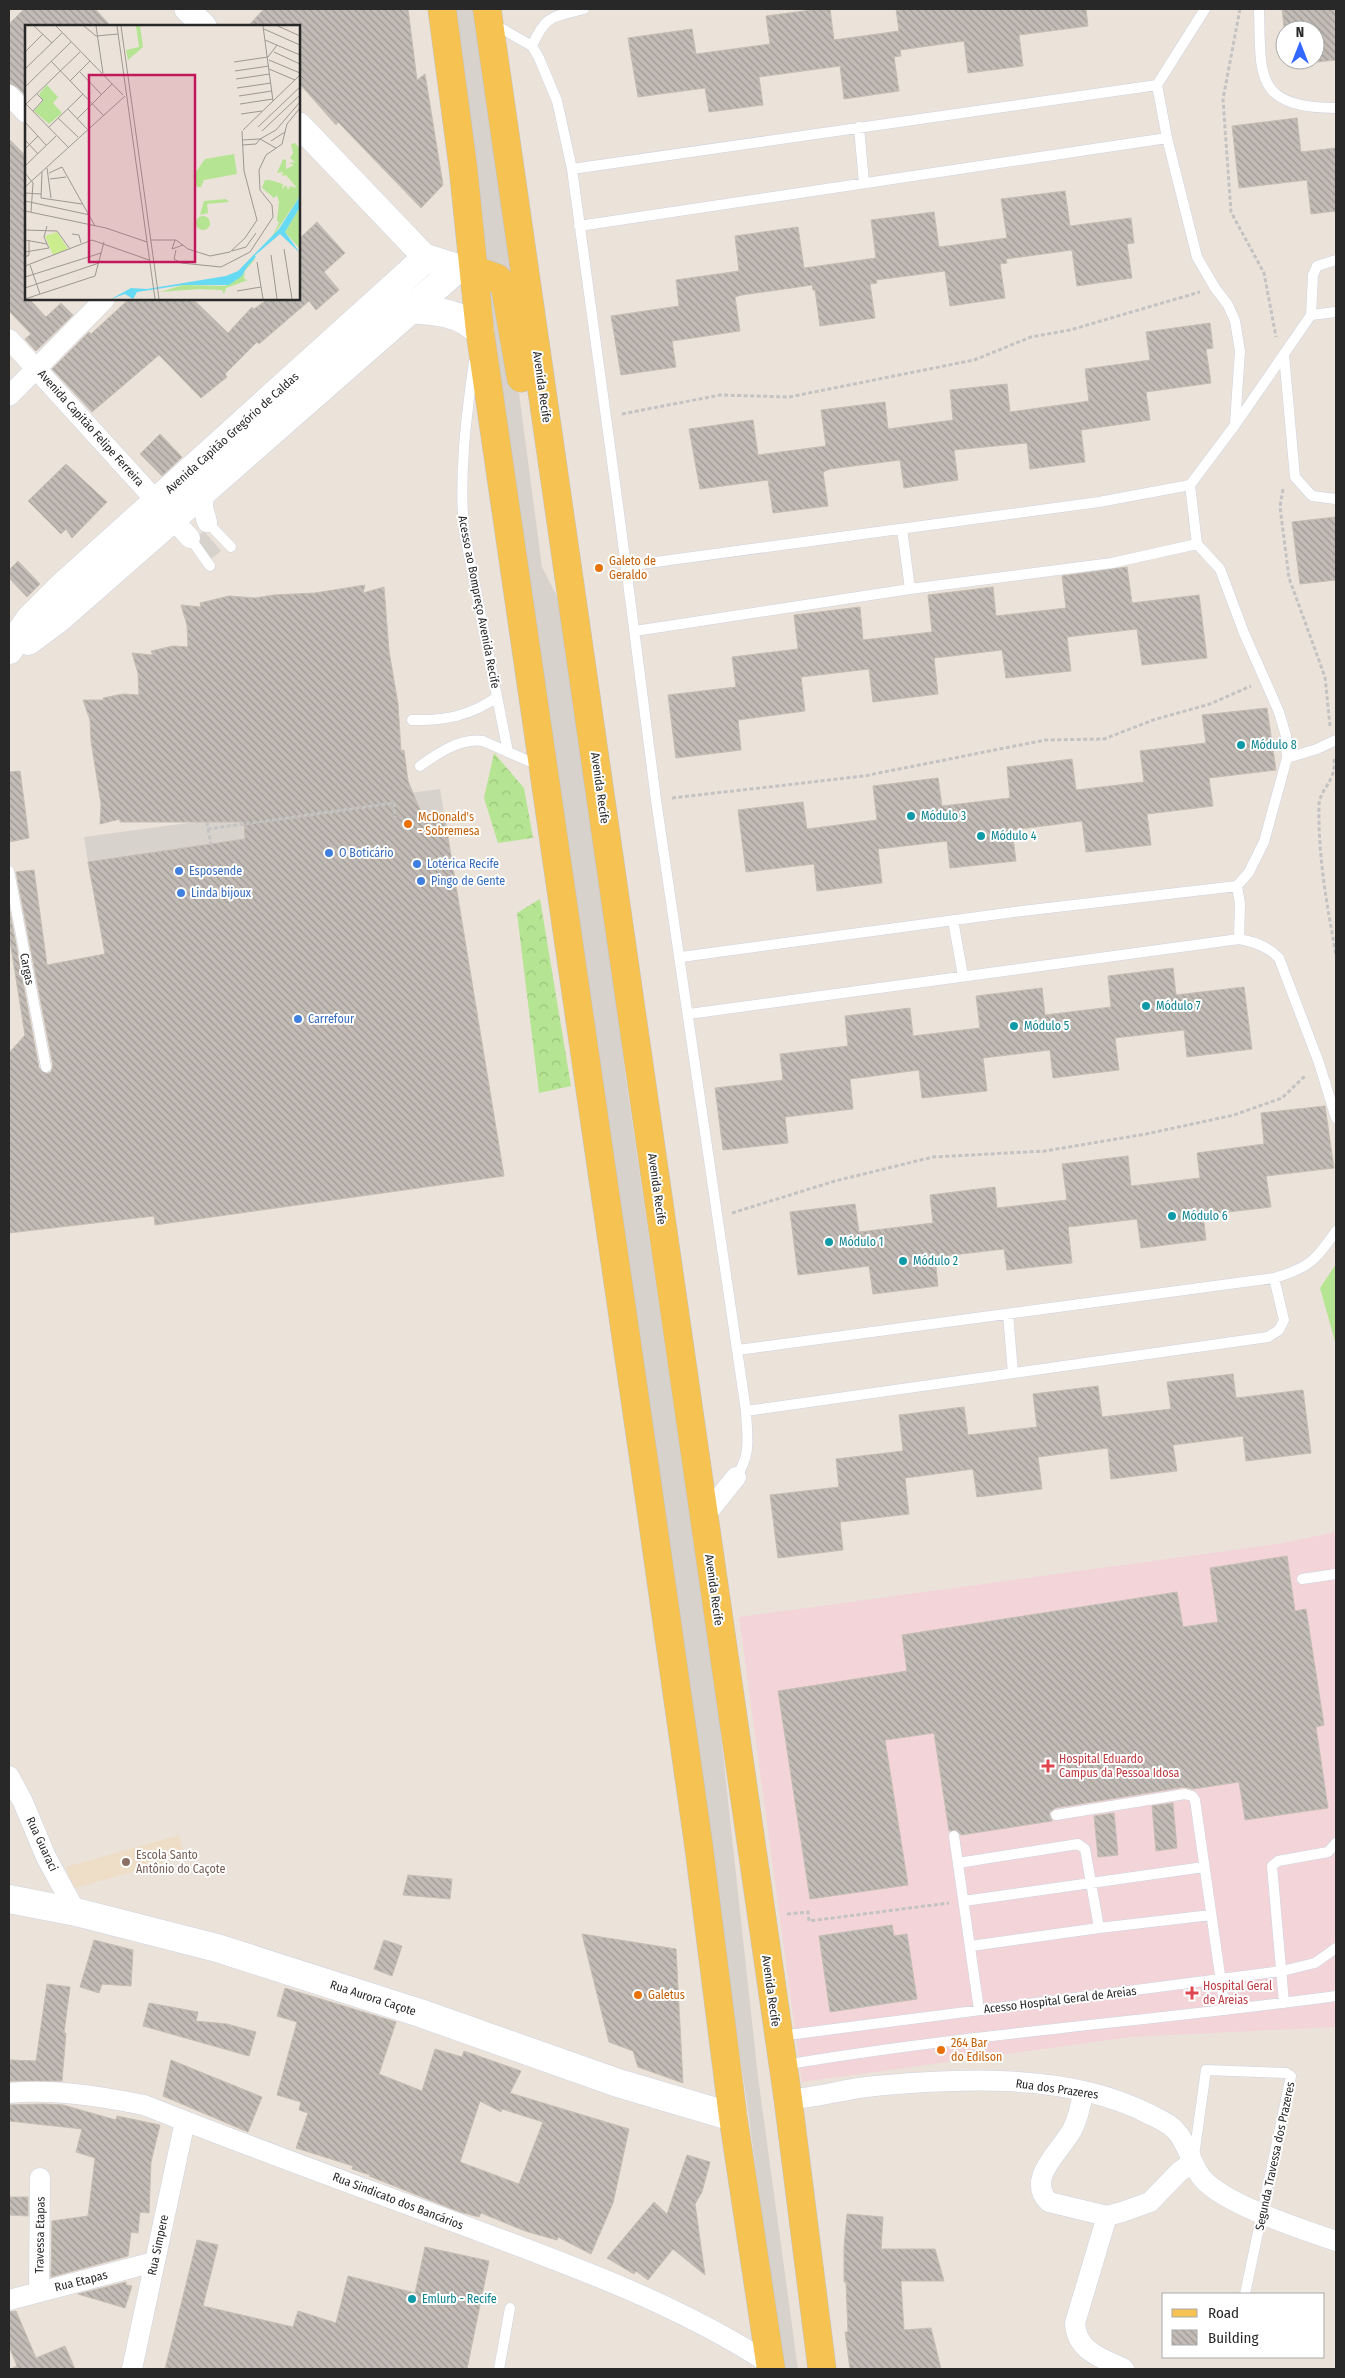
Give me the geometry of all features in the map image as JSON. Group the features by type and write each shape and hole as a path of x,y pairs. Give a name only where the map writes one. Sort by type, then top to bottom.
{"main road":[{"path":"442,9 466,269 480,332 542,767 565,911 688,1772 733,2116 771,2366"},
{"name":"Avenida Recife","path":"488,15 788,2099 822,2369"},
{"path":"426,258 497,278 505,287 509,298 535,472 551,560 562,595 576,622"},
{"name":"Avenida Capitão Gregório de Caldas","path":"9,655 59,618 165,509 426,258"},
{"name":"Avenida Capitão Gregório de Caldas","path":"9,650 30,620 62,587 165,509 204,491 410,309 466,269"},
{"path":"410,309 450,314 472,323 480,332"},
{"name":"Rua Aurora Caçote","path":"9,1899 76,1912 217,1948 420,2013 618,2083 733,2116"}],"street":[{"path":"187,9 203,25"},
{"path":"9,95 25,112"},
{"path":"300,125 426,258"},
{"path":"9,396 104,300"},
{"name":"Avenida Capitão Felipe Ferreira","path":"9,339 190,538"},
{"path":"204,491 203,507 207,522"},
{"path":"704,1517 736,1477"},
{"name":"Rua Guaraci","path":"10,1779 46,1857 76,1912"},
{"name":"Rua dos Prazeres","path":"788,2099 864,2088 960,2081 1015,2083 1104,2096 1149,2114 1175,2129 1193,2162 1208,2184 1223,2195 1300,2229 1336,2241"},
{"name":"Rua Sindicato dos Bancários","path":"9,2093 33,2091 85,2094 144,2105 593,2273 704,2325 771,2366"},
{"path":"1083,2092 1072,2131 1051,2160 1042,2177 1040,2186 1042,2195 1049,2202 1107,2216 1150,2202 1179,2172 1193,2162"},
{"name":"Rua Simpere","path":"132,2369 185,2121"},
{"name":"Travessa Etapas","path":"39,2292 40,2178"},
{"path":"1107,2216 1075,2323 1076,2336 1082,2345 1098,2356 1124,2369"},
{"name":"Rua Etapas","path":"9,2300 154,2262"}],"lane":[{"path":"532,46 544,22 551,18 584,9"},
{"path":"1205,9 1157,86 1167,138 1197,257 1214,288 1228,305 1235,321 1240,351 1235,425"},
{"path":"1259,9 1261,64 1266,86 1283,99 1310,107 1336,108"},
{"path":"488,15 532,46 548,77 557,101 572,169 656,800 746,1410 748,1448 745,1463 736,1477"},
{"path":"572,169 1157,86"},
{"path":"858,127 864,183"},
{"path":"579,226 1167,138"},
{"path":"626,566 1099,502 1190,485 1235,425 1311,315 1313,274 1317,266 1336,260"},
{"path":"1311,315 1336,312"},
{"name":"Acesso ao Bompreço Avenida Recife","path":"480,332 464,460 462,509 464,530 508,752"},
{"path":"1284,355 1295,477 1312,496 1336,499"},
{"path":"680,957 953,920 1237,886 1249,872 1264,842 1288,758 1286,736 1279,712 1264,680 1220,569 1196,544 1190,485"},
{"path":"207,522 230,547"},
{"path":"902,529 910,589"},
{"path":"190,538 210,566"},
{"path":"635,631 910,589 1112,563 1196,544"},
{"path":"412,720 438,721 454,718 484,706 497,697"},
{"path":"420,766 452,747 474,740 542,767"},
{"path":"1288,758 1317,749 1336,740"},
{"name":"Cargas","path":"9,871 46,1067"},
{"path":"1237,886 1240,904 1239,939"},
{"path":"953,920 963,976"},
{"path":"689,1014 1239,939 1271,949 1279,958 1318,1063 1336,1118"},
{"path":"738,1350 1274,1278 1299,1271 1316,1259 1336,1231"},
{"path":"746,1410 1268,1337 1279,1330 1284,1320 1274,1278"},
{"path":"1008,1314 1013,1373"},
{"path":"1302,1579 1336,1574"},
{"path":"1056,1815 1190,1795 1195,1800 1225,2010"},
{"path":"954,1836 979,2010"},
{"path":"1284,2003 1272,1866 1278,1860 1328,1852 1336,1843"},
{"path":"958,1863 1078,1844 1085,1849 1099,1928"},
{"path":"964,1901 1204,1867"},
{"path":"970,1946 1211,1915"},
{"name":"Acesso Hospital Geral de Areias","path":"778,2036 1282,1971 1315,1963 1336,1948"},
{"path":"783,2066 982,2037 1336,1996"},
{"name":"Segunda Travessa dos Prazeres","path":"1193,2162 1206,2070 1211,2068 1286,2073 1291,2076 1245,2293"},
{"path":"499,2369 510,2308"}],"path":[{"path":"605,418 720,395 790,396 974,360 1031,337 1070,330 1214,288"},
{"path":"656,800 864,776 1045,740 1104,739 1153,720 1210,704 1264,680"},
{"path":"208,829 394,804 396,818"},
{"path":"207,822 211,844"},
{"path":"717,1218 835,1181 933,1157 1045,1152 1146,1134 1234,1115 1282,1098 1318,1063"},
{"path":"779,1915 808,1912 809,1921 964,1901"}],"shaded area":[{"path":"454,9 483,9 522,281 477,267"},
{"path":"480,279 507,302 542,567 567,616 603,867 625,1073 719,1718 758,2077 798,2369 782,2369 748,2110"},
{"path":"204,531 221,551 211,559 195,539"},
{"path":"440,789 444,813 88,862 84,837"},
{"name":"Hospital Eduardo Campus da Pessoa Idosa","path":"1336,1532 1336,2027 1130,2037 802,2082 739,1617 1277,1544"},
{"name":"Escola Santo Antônio do Caçote","path":"179,1835 185,1857 72,1889 66,1867"}],"green space":[{"path":"494,753 524,788 533,838 498,843 484,798"},
{"path":"540,899 571,1086 539,1093 517,913"},
{"path":"1336,1264 1336,1345 1320,1288"}],"building":[{"path":"24,9 95,9 110,25 25,25 25,95 17,87 9,83 9,24"},
{"path":"264,9 408,9 417,80 425,74 443,185 421,208 338,122 336,125 300,84 300,25 249,25"},
{"path":"830,9 834,40 899,31 896,9 1086,9 1088,26 1019,35 1023,66 968,73 964,41 900,50 901,56 894,57 899,91 844,99 840,66 759,77 763,105 709,112 705,88 638,97 628,38 692,29 696,54 770,44 766,16"},
{"path":"1282,9 1336,9 1336,60 1325,61 1325,20 1283,20"},
{"path":"1297,118 1301,152 1336,148 1336,211 1311,214 1307,180 1239,188 1232,126"},
{"path":"9,139 25,155 25,300 30,300 46,317 61,303 73,315 36,351 25,339 31,334 9,311"},
{"path":"1065,191 1070,226 1131,218 1134,243 1127,244 1132,278 1077,286 1072,250 1006,259 1007,263 1000,264 1005,298 950,306 945,271 876,280 877,283 870,284 875,318 820,326 815,290 813,290 812,285 742,295 735,297 740,331 672,341 676,367 621,375 611,316 679,306 676,280 739,271 735,236 798,227 804,268 876,258 871,220 934,212 939,247 1007,238 1001,199"},
{"path":"317,222 345,253 324,272 339,290 316,310 309,301 259,344 257,342 225,374 227,377 201,398 159,355 92,412 52,369 89,332 91,334 128,300 194,300 228,333 252,307 254,309 267,300 300,300 300,238"},
{"path":"1210,323 1213,348 1206,349 1211,383 1146,392 1150,420 1081,430 1085,462 1030,469 1027,443 954,450 958,480 904,488 900,460 830,469 823,472 828,506 773,513 768,480 700,489 689,429 753,420 758,455 826,446 821,410 885,402 888,429 953,420 950,390 1007,384 1010,412 1089,401 1085,369 1150,360 1146,332"},
{"path":"160,434 182,457 162,476 140,454"},
{"path":"66,464 107,502 72,538 66,529 61,534 28,501"},
{"path":"1336,517 1336,580 1300,584 1292,522"},
{"path":"18,561 40,584 27,597 9,578 9,570"},
{"path":"1127,567 1132,603 1199,595 1207,658 1142,665 1137,629 1067,637 1071,671 1006,678 1002,650 934,658 938,694 873,702 869,669 801,677 805,711 738,720 741,750 676,758 668,695 736,687 732,657 798,649 794,615 860,607 863,640 932,632 928,595 993,587 996,616 1066,608 1062,576"},
{"path":"365,585 363,593 384,587 389,651 398,704 401,751 404,750 408,781 421,812 444,813 504,1176 155,1225 154,1216 9,1233 9,1053 25,1035 9,935 9,907 39,1068 47,1074 51,1072 53,1066 16,872 34,870 47,965 105,954 88,862 245,839 244,822 120,822 120,819 100,824 101,804 91,741 90,720 83,700 104,700 103,698 123,694 139,695 138,673 132,653 153,655 151,651 173,646 188,647 187,625 181,605 201,607 200,603 229,596 255,598 315,593"},
{"path":"1267,708 1276,770 1209,778 1213,806 1147,814 1151,845 1086,852 1082,821 1012,830 1016,861 950,868 947,841 878,849 882,883 817,891 814,864 746,872 738,810 803,802 807,829 877,820 873,786 938,778 942,806 1010,798 1007,767 1072,759 1076,790 1144,782 1140,751 1206,743 1202,715"},
{"path":"20,771 29,838 9,842 9,772"},
{"path":"1173,968 1176,995 1244,987 1252,1049 1187,1057 1184,1030 1115,1038 1119,1070 1053,1078 1050,1050 983,1058 987,1091 922,1098 919,1070 850,1079 853,1109 785,1117 788,1143 723,1150 715,1088 783,1080 780,1054 848,1046 845,1016 910,1008 913,1036 980,1028 976,996 1042,988 1045,1015 1111,1007 1108,976"},
{"path":"1325,1106 1334,1168 1266,1176 1271,1207 1203,1215 1206,1240 1141,1248 1137,1219 1068,1227 1072,1263 1007,1270 1004,1249 935,1257 938,1286 873,1294 869,1266 798,1275 790,1212 855,1204 859,1232 933,1223 930,1195 995,1187 997,1208 1067,1200 1062,1164 1128,1156 1131,1186 1200,1178 1197,1153 1264,1144 1261,1113"},
{"path":"1233,1374 1236,1398 1303,1390 1311,1453 1246,1461 1243,1436 1173,1445 1177,1471 1111,1479 1108,1448 1038,1457 1042,1489 977,1497 973,1469 905,1478 909,1514 840,1522 843,1550 778,1558 770,1495 839,1487 836,1459 903,1451 899,1415 964,1407 968,1435 1037,1427 1033,1394 1098,1386 1102,1417 1171,1409 1167,1382"},
{"name":"Hospital Eduardo Campus da Pessoa Idosa","path":"1287,1556 1295,1611 1306,1609 1324,1725 1316,1727 1328,1808 1245,1820 1239,1782 1193,1789 1184,1787 1055,1808 1049,1813 1052,1821 961,1835 956,1830 949,1831 934,1733 885,1740 908,1885 810,1899 778,1691 907,1671 902,1635 1177,1592 1183,1627 1218,1622 1210,1568"},
{"path":"1173,1803 1177,1848 1156,1851 1152,1806"},
{"path":"1114,1813 1118,1855 1098,1857 1094,1816"},
{"path":"408,1875 452,1879 450,1899 403,1895"},
{"path":"892,1925 894,1936 907,1934 917,1999 830,2012 819,1936"},
{"name":"Galetus","path":"582,1934 676,1949 683,2083 638,2067 633,2051 609,2042"},
{"path":"94,1940 133,1950 131,1986 102,1984 99,1993 80,1987"},
{"path":"384,1940 402,1946 392,1976 374,1969"},
{"path":"47,1984 70,1987 64,2033 66,2033 62,2081 9,2081 10,2060 36,2061"},
{"path":"285,1988 396,2022 379,2074 422,2091 435,2049 462,2057 464,2051 521,2071 510,2093 629,2129 613,2203 591,2254 558,2237 557,2240 525,2231 481,2213 479,2217 460,2212 352,2169 353,2166 296,2148 308,2113 299,2110 301,2102 277,2095 297,2022 277,2016","holes":["480,2101 501,2112 502,2109 543,2122 519,2184 460,2162"]},
{"path":"149,2003 198,2012 196,2021 227,2024 256,2032 249,2056 143,2026"},
{"path":"171,2060 262,2097 248,2132 163,2096"},
{"path":"9,2105 63,2105 116,2120 117,2116 160,2125 151,2162 149,2213 140,2212 138,2233 131,2232 128,2256 51,2277 52,2221 88,2216 95,2158 76,2152 82,2129 9,2121"},
{"path":"687,2155 710,2162 702,2192 695,2204 705,2275 673,2249 648,2280 636,2271 634,2274 607,2258 654,2202 667,2214"},
{"path":"9,2197 28,2197 28,2216 9,2215"},
{"path":"847,2214 883,2217 881,2249 935,2249 944,2281 901,2281 904,2330 931,2328 941,2369 850,2369 845,2332 848,2332 846,2282 844,2282 844,2247"},
{"name":"Emlurb - Recife","path":"197,2240 218,2245 203,2306 293,2327 298,2311 336,2323 348,2276 415,2293 425,2247 489,2261 467,2369 165,2369"},
{"path":"126,2282 126,2285 132,2286 125,2308 78,2294"},
{"path":"16,2311 36,2358 65,2346 75,2369 11,2369 17,2366 9,2346 9,2312"}],"place":[{"name":"Galeto de Geraldo","path":"599,568"},
{"name":"Módulo 8","path":"1241,745"},
{"name":"Módulo 3","path":"911,816"},
{"name":"McDonald's - Sobremesa","path":"408,824"},
{"name":"Módulo 4","path":"981,836"},
{"name":"O Boticário","path":"329,853"},
{"name":"Lotérica Recife","path":"417,864"},
{"name":"Esposende","path":"179,871"},
{"name":"Pingo de Gente","path":"421,881"},
{"name":"Linda bijoux","path":"181,893"},
{"name":"Módulo 7","path":"1146,1006"},
{"name":"Carrefour","path":"298,1019"},
{"name":"Módulo 5","path":"1014,1026"},
{"name":"Módulo 6","path":"1172,1216"},
{"name":"Módulo 1","path":"829,1242"},
{"name":"Módulo 2","path":"903,1261"},
{"name":"Hospital Eduardo Campus da Pessoa Idosa","path":"1048,1766"},
{"name":"Escola Santo Antônio do Caçote","path":"126,1862"},
{"name":"Hospital Geral de Areias","path":"1192,1993"},
{"name":"Galetus","path":"638,1995"},
{"name":"264 Bar do Edilson","path":"941,2050"},
{"name":"Emlurb - Recife","path":"412,2299"}]}
